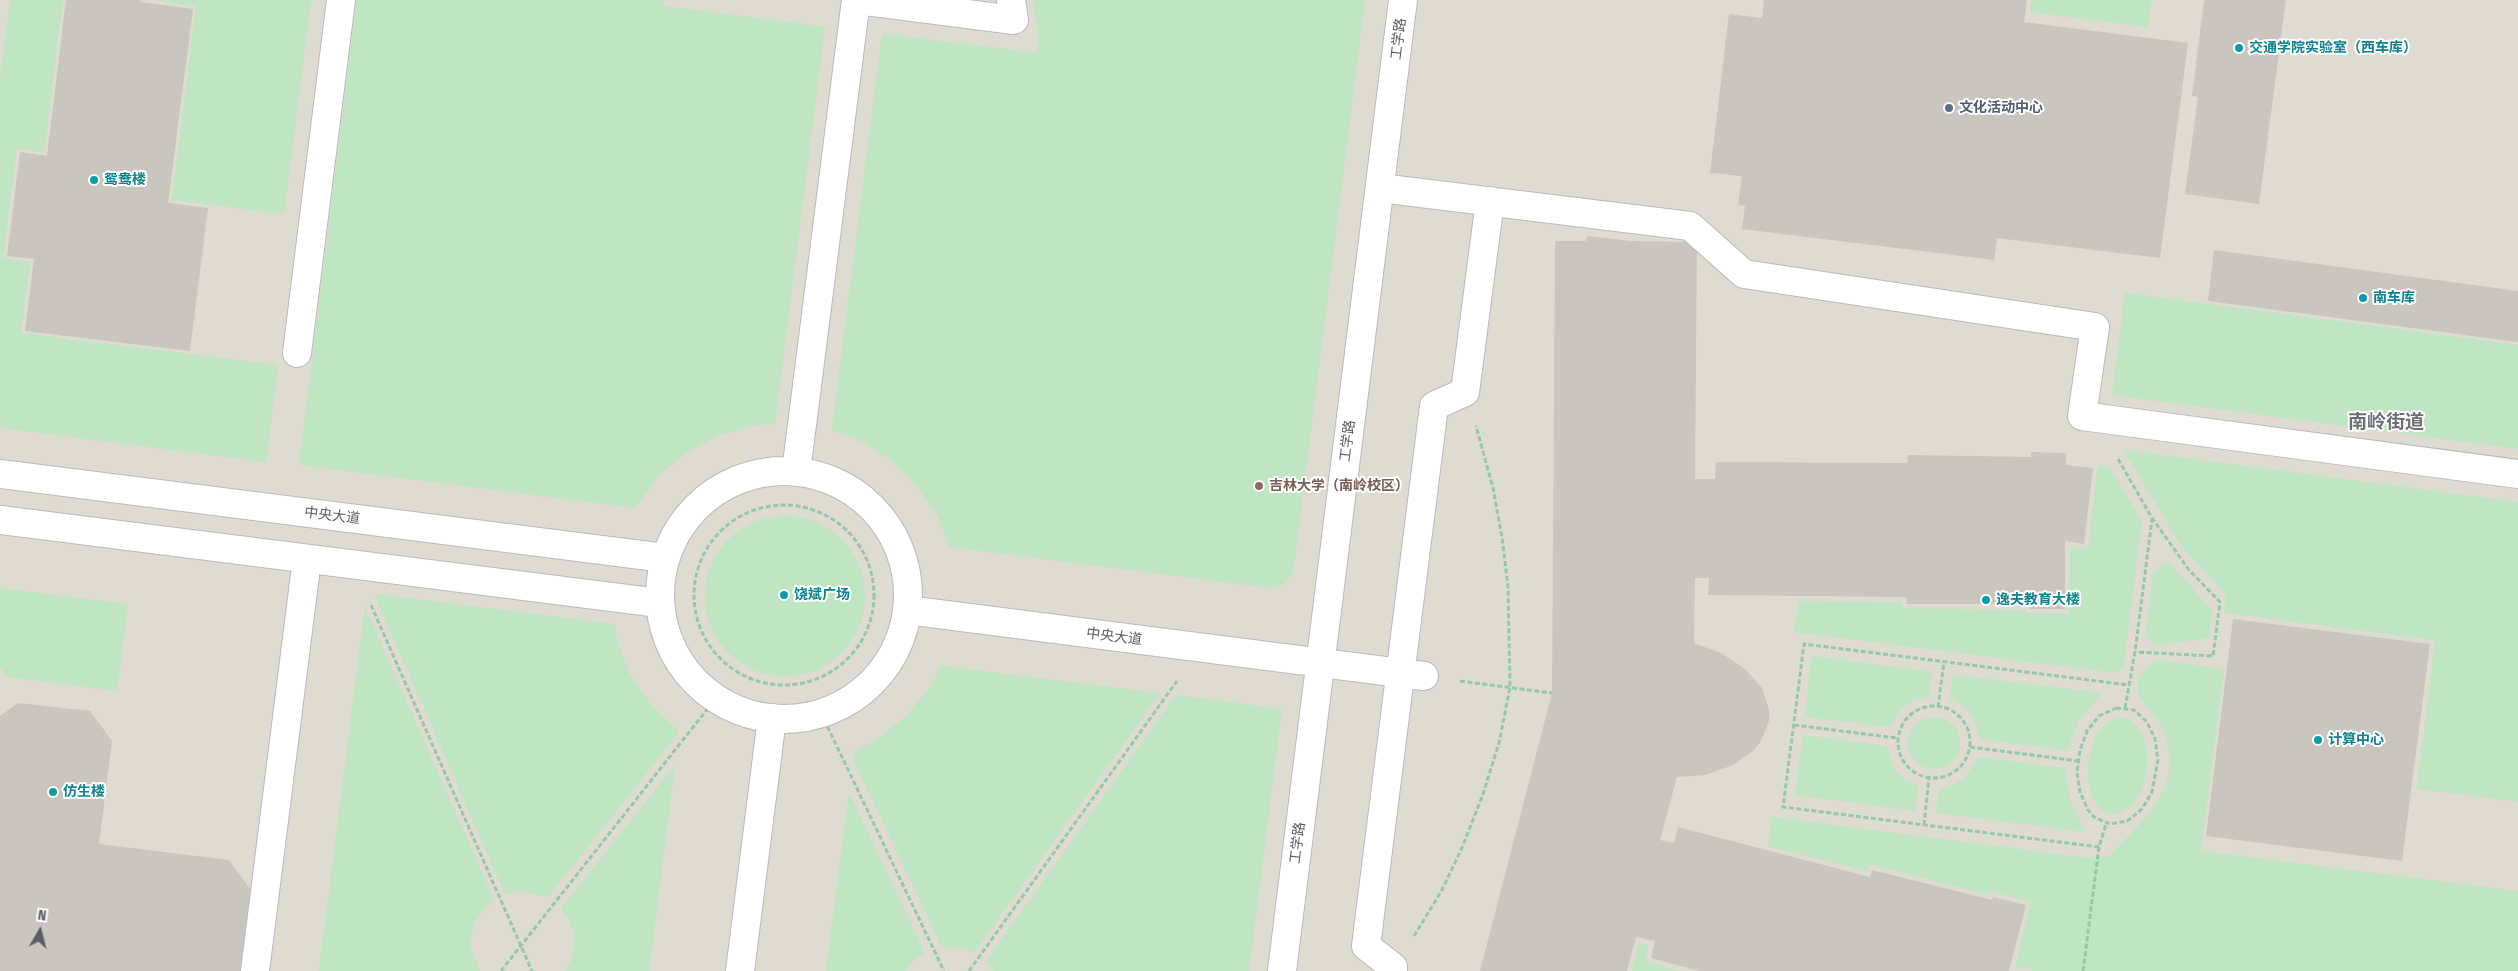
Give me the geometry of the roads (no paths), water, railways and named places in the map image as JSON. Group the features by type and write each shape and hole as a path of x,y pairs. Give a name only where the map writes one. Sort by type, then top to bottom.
{"lane":[{"path":"297,353 341,0"},
{"path":"796,472 857,0 1014,20 1011,0"},
{"name":"工学路","path":"1282,971 1404,0"},
{"path":"1380,188 1690,226 1744,274 2095,327 2082,416 2518,474"},
{"path":"1393,969 1366,946 1413,675 1434,406 1466,392 1490,201"},
{"path":"796,472 814,475 839,484 861,498 880,516 894,538 904,562 908,587 907,610 900,638 889,661 873,682 853,698 821,713 804,718 772,718 753,715 728,706 688,674 674,653 664,628 660,603 660,577 665,558 679,529 695,508 715,492 738,480 763,473 796,472"},
{"name":"中央大道","path":"0,474 665,558"},
{"path":"0,520 660,603"},
{"path":"255,971 307,559"},
{"name":"中央大道","path":"907,610 1413,675"},
{"path":"740,971 772,718"}],"place":[{"name":"交通学院实验室（西车库）","path":"2239,48"},
{"name":"文化活动中心","path":"1949,108"},
{"name":"鸳鸯楼","path":"94,180"},
{"name":"南车库","path":"2363,298"},
{"name":"吉林大学（南岭校区）","path":"1259,486"},
{"name":"饶斌广场","path":"784,595"},
{"name":"逸夫教育大楼","path":"1986,600"},
{"name":"计算中心","path":"2318,740"},
{"name":"仿生楼","path":"53,792"}],"district":[{"name":"南岭街道","path":"2386,423"}]}
